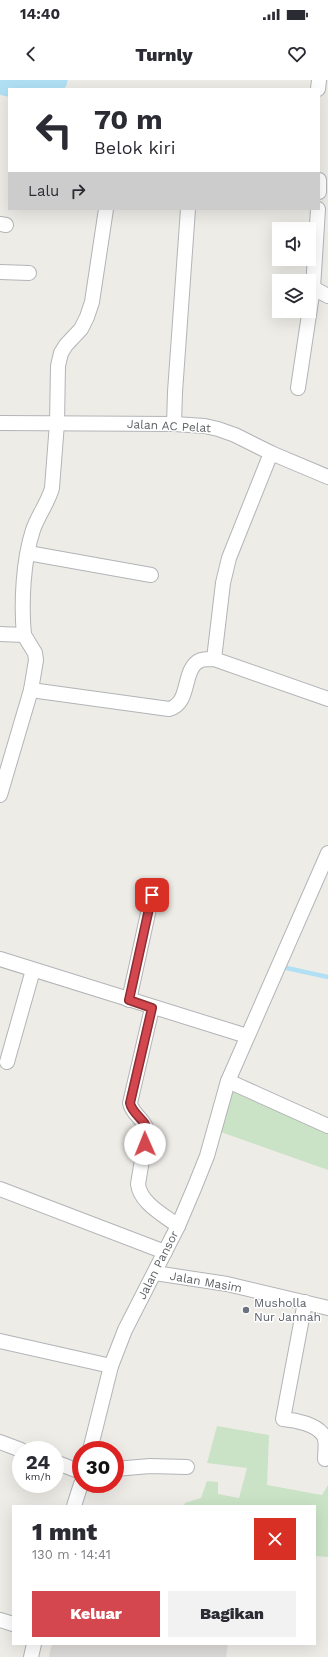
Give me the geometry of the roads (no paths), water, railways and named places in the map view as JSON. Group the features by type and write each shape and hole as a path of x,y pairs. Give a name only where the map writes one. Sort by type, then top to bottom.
{"street":[{"path":"0,795 31,690 36,660 35,653 24,635 22,609 28,552 32,531 49,498 52,488 57,422 58,366 61,353 66,345 81,329 87,317 95,286 106,210"},
{"path":"174,424 188,210"},
{"path":"314,274 318,210"},
{"path":"0,272 29,273"},
{"path":"316,290 328,296"},
{"path":"298,388 308,318"},
{"name":"Jalan AC Pelat","path":"0,423 57,422 174,424 218,428 271,453 328,477"},
{"path":"214,659 222,584 229,558 271,453"},
{"path":"28,552 151,575"},
{"path":"0,634 24,635"},
{"path":"31,690 169,709 176,707 181,701 195,664 202,660 214,659 328,699"},
{"name":"Jalan Pansor","path":"92,1441 111,1366 125,1330 178,1226 209,1157 228,1081 328,853"},
{"path":"129,1000 152,895"},
{"path":"0,959 152,1008 247,1036"},
{"path":"8,1062 33,970"},
{"path":"152,1008 130,1103 133,1112 146,1126 147,1130 138,1184 139,1191 144,1199 178,1226"},
{"path":"228,1081 328,1126"},
{"path":"1,1191 165,1252"},
{"name":"Jalan Masim","path":"155,1273 227,1284 328,1308"},
{"path":"305,1302 283,1419 301,1421 320,1432 324,1436 325,1459"},
{"path":"0,1341 111,1366"},
{"path":"0,1442 12,1447"},
{"path":"124,1469 150,1466 187,1467"},
{"path":"74,1505 78,1493"},
{"path":"0,1620 12,1624"},
{"path":"31,1657 34,1645"}],"waterway":[{"path":"0,81 22,86 54,80"},
{"path":"282,967 328,977"}],"place":[{"name":"Musholla Nur Jannah","path":"246,1310"}]}
